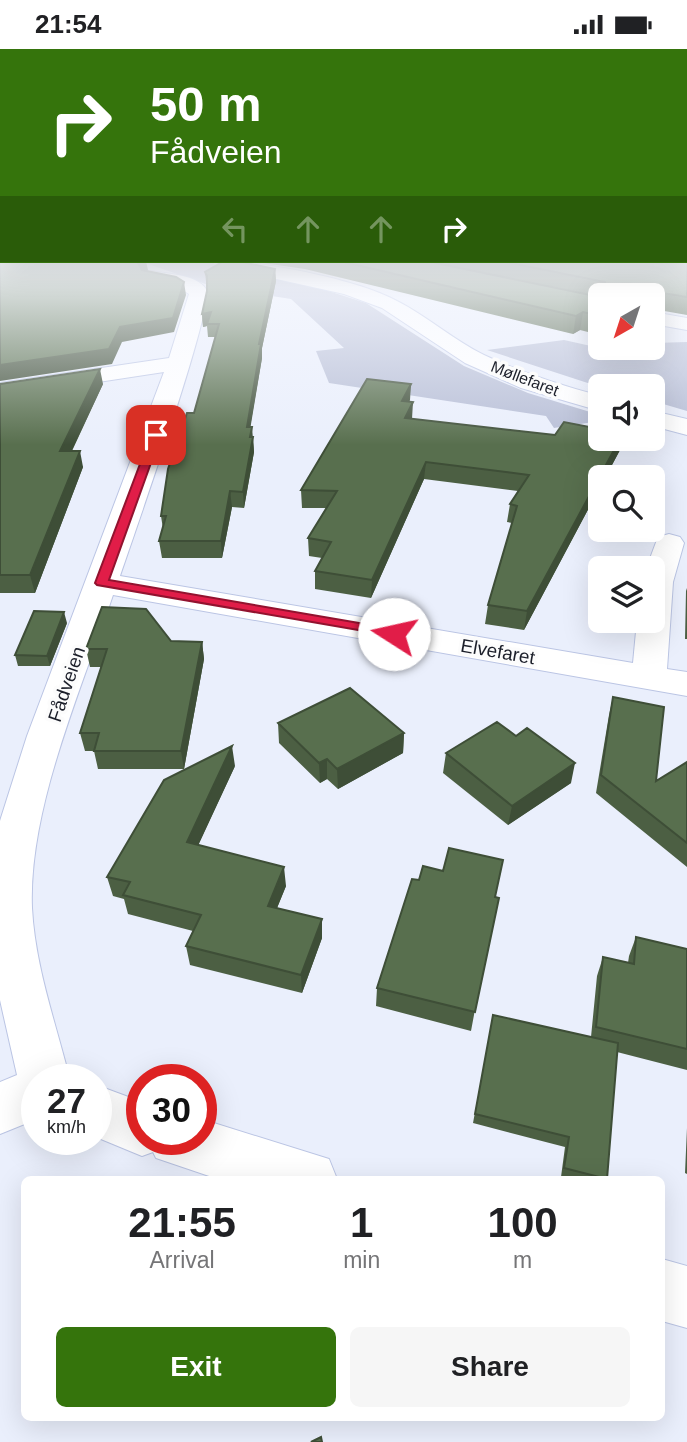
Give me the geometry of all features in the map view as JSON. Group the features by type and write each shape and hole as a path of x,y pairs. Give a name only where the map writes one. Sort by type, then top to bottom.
{"street":[{"name":"Fådveien","path":"40,1064 12,938 9,889 24,807 148,459 194,315"},
{"name":"Møllefaret","path":"407,315 473,358 529,383 588,400"},
{"path":"665,320 687,324"},
{"path":"0,390 180,363"},
{"path":"665,421 687,427"},
{"path":"649,678 657,582 669,543"},
{"name":"Elvefaret","path":"102,583 687,684"},
{"path":"0,1108 21,1098"},
{"path":"217,1151 299,1176"},
{"path":"665,1291 687,1297"}],"shaded area":[{"path":"308,315 385,315 464,366 528,393 588,411 588,423 554,428 546,416 329,383 316,351 344,348"},
{"path":"564,340 588,345 588,361 665,361 665,343 687,342 687,411 665,405 665,374 588,374 588,383 487,350"}],"building":[{"path":"0,315 174,315 173,318 120,327 109,349 0,365"},
{"path":"210,315 265,315 247,427 252,427 250,437 253,437 243,492 230,491 221,541 159,541 166,516 161,516 168,469 187,413 194,413 219,324 207,324"},
{"path":"100,369 60,451 80,451 30,575 0,575 0,384"},
{"path":"367,379 411,384 402,401 413,402 405,418 555,435 564,422 588,427 588,451 614,451 606,465 588,465 588,498 527,611 488,605 517,506 510,504 529,475 426,462 372,580 315,571 331,542 308,538 337,491 301,490"},
{"path":"102,607 146,609 171,641 202,642 181,751 94,751 99,733 80,733 107,649 86,649"},
{"path":"34,611 64,612 47,656 15,655"},
{"path":"350,688 404,733 337,769 327,759 319,763 278,723"},
{"path":"613,697 664,707 656,781 687,762 687,843 601,775"},
{"path":"497,722 516,736 527,728 575,763 512,806 446,753"},
{"path":"232,746 187,842 284,867 268,906 322,919 301,975 186,946 201,915 123,895 130,882 107,877 164,780"},
{"path":"449,848 503,860 495,897 499,898 475,1012 377,988 412,879 419,880 423,866 443,871"},
{"path":"636,937 687,949 687,1049 596,1027 603,957 634,964"},
{"path":"493,1015 618,1043 607,1176 595,1176 564,1168 569,1137 475,1114"}],"route":[{"path":"156,435 102,583 394,634"}]}
